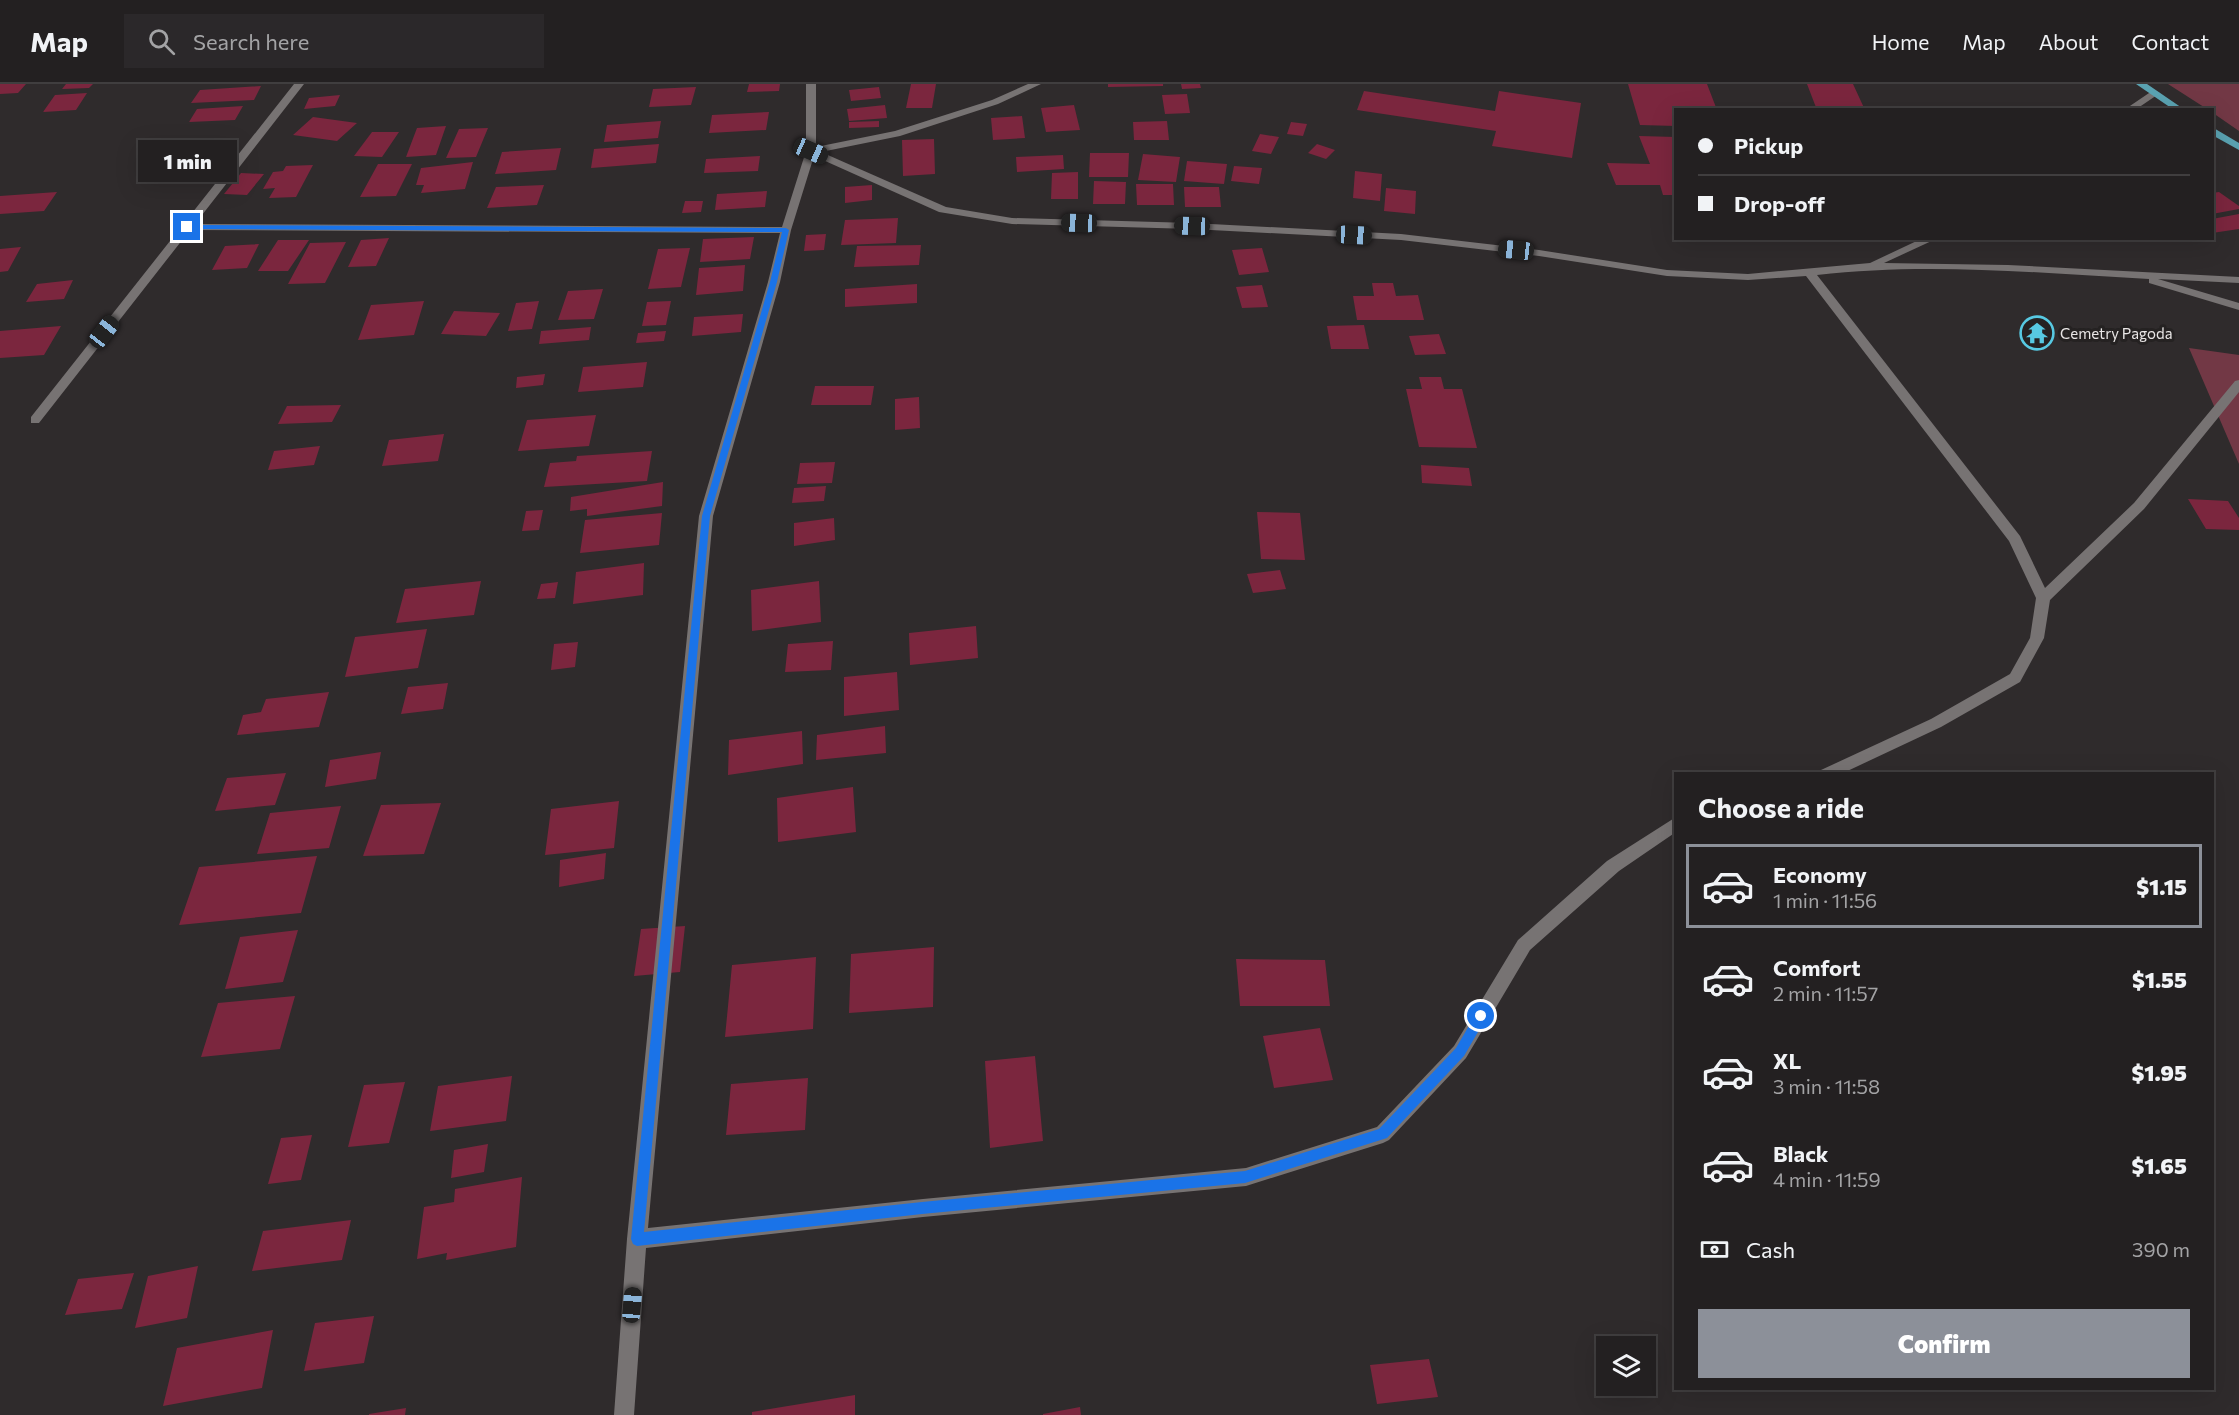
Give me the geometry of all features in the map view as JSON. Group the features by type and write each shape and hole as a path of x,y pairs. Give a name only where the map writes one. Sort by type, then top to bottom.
{"main road":[{"path":"2141,84 2178,108"},
{"path":"2214,131 2239,147"}],"street":[{"path":"35,420 299,84"},
{"path":"624,1415 637,1239 706,516 774,282 786,230 811,151 812,84"},
{"path":"811,151 897,134 995,102 1036,84"},
{"path":"2131,108 2155,93"},
{"path":"811,151 943,210 1012,221 1192,226 1401,237 1539,253 1668,273 1748,277 1867,266 2008,268 2239,280"},
{"path":"187,227 786,230"},
{"path":"1867,266 1928,240"},
{"path":"1809,273 2015,539 2043,598 2037,638 2014,678 1936,723 1830,772"},
{"path":"2127,273 2239,307"},
{"path":"2043,598 2139,506 2239,384"},
{"path":"637,1239 922,1208 1245,1177 1383,1134 1460,1052 1524,945 1613,866 1674,824"}],"shaded area":[{"path":"2168,84 2239,84 2239,131 2214,114 2214,108 2205,108"},
{"path":"2189,348 2239,355 2239,464"}],"building":[{"path":"0,84 26,84 18,93 0,94"},
{"path":"66,84 93,84 89,88 62,89"},
{"path":"749,84 780,84 779,91 747,92"},
{"path":"911,84 936,84 932,108 906,108"},
{"path":"1108,84 1163,84 1163,86 1108,87"},
{"path":"1181,84 1200,84 1201,88 1182,89"},
{"path":"1628,84 1707,84 1716,108 1674,108 1674,126 1640,125"},
{"path":"1807,84 1853,84 1864,108 1816,108"},
{"path":"261,86 254,100 191,103 200,90"},
{"path":"696,87 691,105 649,107 653,89"},
{"path":"879,87 881,98 851,101 849,90"},
{"path":"1364,91 1495,111 1499,91 1581,103 1572,158 1492,146 1496,131 1357,110"},
{"path":"87,93 76,110 43,112 55,95"},
{"path":"1187,94 1190,113 1165,114 1162,95"},
{"path":"340,95 335,106 304,109 309,98"},
{"path":"885,105 887,118 849,121 847,109"},
{"path":"1074,105 1080,130 1046,132 1041,108"},
{"path":"243,106 235,120 189,122 197,109"},
{"path":"769,112 766,130 709,133 712,115"},
{"path":"1022,116 1025,138 993,140 991,118"},
{"path":"313,117 357,123 337,141 293,135"},
{"path":"661,121 658,138 604,142 607,125"},
{"path":"879,121 879,127 849,128 849,122"},
{"path":"1167,121 1169,140 1134,140 1133,122"},
{"path":"1291,122 1307,124 1303,136 1287,134"},
{"path":"446,126 436,155 406,157 417,128"},
{"path":"488,128 476,157 446,158 459,129"},
{"path":"372,132 399,132 382,157 354,156"},
{"path":"1260,134 1279,137 1271,154 1252,151"},
{"path":"1639,136 1674,137 1674,195 1663,195 1660,185 1616,185 1607,163 1650,164"},
{"path":"934,139 935,174 903,176 902,140"},
{"path":"659,144 656,163 591,168 594,149"},
{"path":"1317,144 1335,150 1326,159 1308,153"},
{"path":"561,148 556,170 495,174 502,152"},
{"path":"1090,153 1129,153 1128,177 1089,177"},
{"path":"1143,154 1180,157 1176,182 1138,180"},
{"path":"1063,155 1064,169 1017,172 1016,157"},
{"path":"760,156 758,171 704,173 706,159"},
{"path":"1187,161 1227,164 1224,184 1184,181"},
{"path":"473,162 465,189 421,193 424,185 416,185 421,168"},
{"path":"378,164 412,164 396,196 360,197"},
{"path":"313,165 296,197 269,198 275,188 263,189 273,172 283,171 286,166"},
{"path":"1234,166 1262,168 1259,184 1231,181"},
{"path":"1355,171 1382,174 1380,201 1353,198"},
{"path":"1078,172 1078,199 1051,199 1052,173"},
{"path":"241,173 264,174 247,195 224,194"},
{"path":"1094,181 1126,182 1125,204 1093,204"},
{"path":"1136,184 1173,184 1174,205 1137,205"},
{"path":"544,185 537,205 487,208 496,187"},
{"path":"872,185 872,200 845,203 845,187"},
{"path":"1184,187 1219,187 1221,207 1185,207"},
{"path":"1386,188 1416,191 1415,214 1384,211"},
{"path":"767,191 765,207 715,210 717,194"},
{"path":"57,192 44,211 0,214 0,196"},
{"path":"2219,192 2239,206 2239,209 2214,214 2214,193"},
{"path":"685,201 703,201 701,212 682,213"},
{"path":"2239,214 2239,229 2214,233 2214,219"},
{"path":"898,218 896,243 841,245 845,220"},
{"path":"826,234 824,250 804,251 806,235"},
{"path":"754,237 750,259 700,262 703,239"},
{"path":"389,238 376,266 348,267 361,240"},
{"path":"278,240 309,240 288,271 258,271"},
{"path":"346,242 325,283 288,284 310,243"},
{"path":"259,244 247,268 212,270 225,246"},
{"path":"921,245 919,265 854,267 857,246"},
{"path":"21,247 8,271 0,272 0,249"},
{"path":"690,248 681,287 648,289 658,249"},
{"path":"1262,248 1269,272 1239,275 1232,250"},
{"path":"745,265 743,291 696,295 699,268"},
{"path":"73,280 64,299 26,302 37,284"},
{"path":"1372,283 1393,283 1396,296 1418,295 1424,320 1357,320 1353,296 1374,296"},
{"path":"917,284 917,303 845,307 845,289"},
{"path":"1262,285 1268,307 1242,308 1236,287"},
{"path":"603,289 594,319 558,320 568,291"},
{"path":"424,301 414,335 358,340 371,305"},
{"path":"539,301 532,329 508,331 516,303"},
{"path":"671,301 666,325 642,326 647,302"},
{"path":"454,311 500,313 486,336 441,334"},
{"path":"743,314 741,332 692,336 694,317"},
{"path":"1364,325 1369,349 1331,349 1327,326"},
{"path":"61,326 44,355 0,358 0,331"},
{"path":"591,327 589,340 539,344 541,331"},
{"path":"666,331 664,341 636,343 638,333"},
{"path":"1439,334 1446,354 1415,355 1409,336"},
{"path":"647,362 643,387 578,392 583,367"},
{"path":"545,374 543,385 516,388 517,377"},
{"path":"1419,377 1441,377 1444,389 1462,389 1477,448 1419,447 1406,389 1422,389"},
{"path":"815,386 874,386 871,405 811,405"},
{"path":"919,397 920,428 895,430 895,399"},
{"path":"341,405 332,422 278,424 287,406"},
{"path":"596,415 589,446 518,451 527,420"},
{"path":"444,434 438,461 382,466 389,440"},
{"path":"320,446 314,465 268,470 274,451"},
{"path":"652,451 647,481 544,487 550,463 576,461 577,456"},
{"path":"835,462 832,483 797,484 800,463"},
{"path":"1421,465 1469,468 1472,486 1422,483"},
{"path":"663,482 662,506 587,516 587,509 570,511 571,497"},
{"path":"826,486 824,501 792,503 794,488"},
{"path":"2188,499 2228,501 2239,518 2239,530 2206,529"},
{"path":"543,510 539,530 522,531 526,511"},
{"path":"1257,512 1300,513 1305,560 1261,559"},
{"path":"662,513 659,545 580,553 585,520"},
{"path":"834,518 835,540 794,546 794,523"},
{"path":"644,563 643,595 573,604 576,572"},
{"path":"1280,570 1286,589 1253,593 1247,574"},
{"path":"481,581 474,615 396,623 405,589"},
{"path":"819,581 821,622 752,631 751,590"},
{"path":"558,582 555,598 537,599 541,584"},
{"path":"976,626 978,658 910,665 909,633"},
{"path":"427,629 418,668 345,677 355,637"},
{"path":"833,641 831,670 785,672 788,644"},
{"path":"578,642 575,667 551,670 554,644"},
{"path":"897,672 899,710 844,716 844,677"},
{"path":"448,683 443,709 401,714 408,687"},
{"path":"329,692 319,727 237,735 243,715 261,712 266,699"},
{"path":"885,726 886,753 816,760 817,735"},
{"path":"802,731 803,764 728,775 729,740"},
{"path":"381,752 376,779 325,787 330,760"},
{"path":"286,773 275,805 215,811 227,778"},
{"path":"853,787 856,832 778,842 777,798"},
{"path":"619,801 614,848 545,855 551,809"},
{"path":"441,803 424,854 363,856 381,805"},
{"path":"341,806 329,848 257,854 270,813"},
{"path":"606,853 604,879 559,887 560,860"},
{"path":"317,856 301,913 179,925 199,867"},
{"path":"685,926 680,972 634,976 641,929"},
{"path":"298,930 283,982 225,989 240,937"},
{"path":"934,947 933,1007 849,1013 851,954"},
{"path":"816,957 813,1029 725,1037 732,965"},
{"path":"1236,959 1325,960 1330,1006 1240,1006"},
{"path":"295,996 280,1049 201,1057 218,1003"},
{"path":"1320,1028 1333,1080 1274,1088 1263,1036"},
{"path":"1035,1056 1043,1141 990,1148 985,1061"},
{"path":"512,1076 506,1121 430,1131 438,1086"},
{"path":"808,1078 805,1130 726,1135 731,1084"},
{"path":"405,1082 389,1143 348,1147 364,1085"},
{"path":"312,1135 301,1180 268,1184 281,1138"},
{"path":"488,1144 484,1172 451,1178 454,1150"},
{"path":"522,1177 516,1247 446,1260 447,1253 417,1259 424,1207 454,1202 455,1189"},
{"path":"351,1220 342,1260 252,1271 263,1231"},
{"path":"198,1266 187,1318 135,1328 148,1276"},
{"path":"134,1273 122,1309 65,1315 78,1279"},
{"path":"374,1316 364,1363 304,1371 315,1323"},
{"path":"273,1330 262,1388 163,1406 177,1348"},
{"path":"1429,1359 1438,1397 1377,1404 1370,1365"},
{"path":"855,1395 855,1415 752,1415 752,1412"},
{"path":"1080,1407 1081,1415 1043,1415 1043,1414"},
{"path":"406,1408 405,1415 369,1415 369,1414"}],"place":[{"name":"Cemetry Pagoda","path":"2037,333"}],"route":[{"path":"187,227 786,230 774,282 706,516 637,1239 922,1208 1245,1177 1383,1134 1460,1052 1481,1016"}]}
